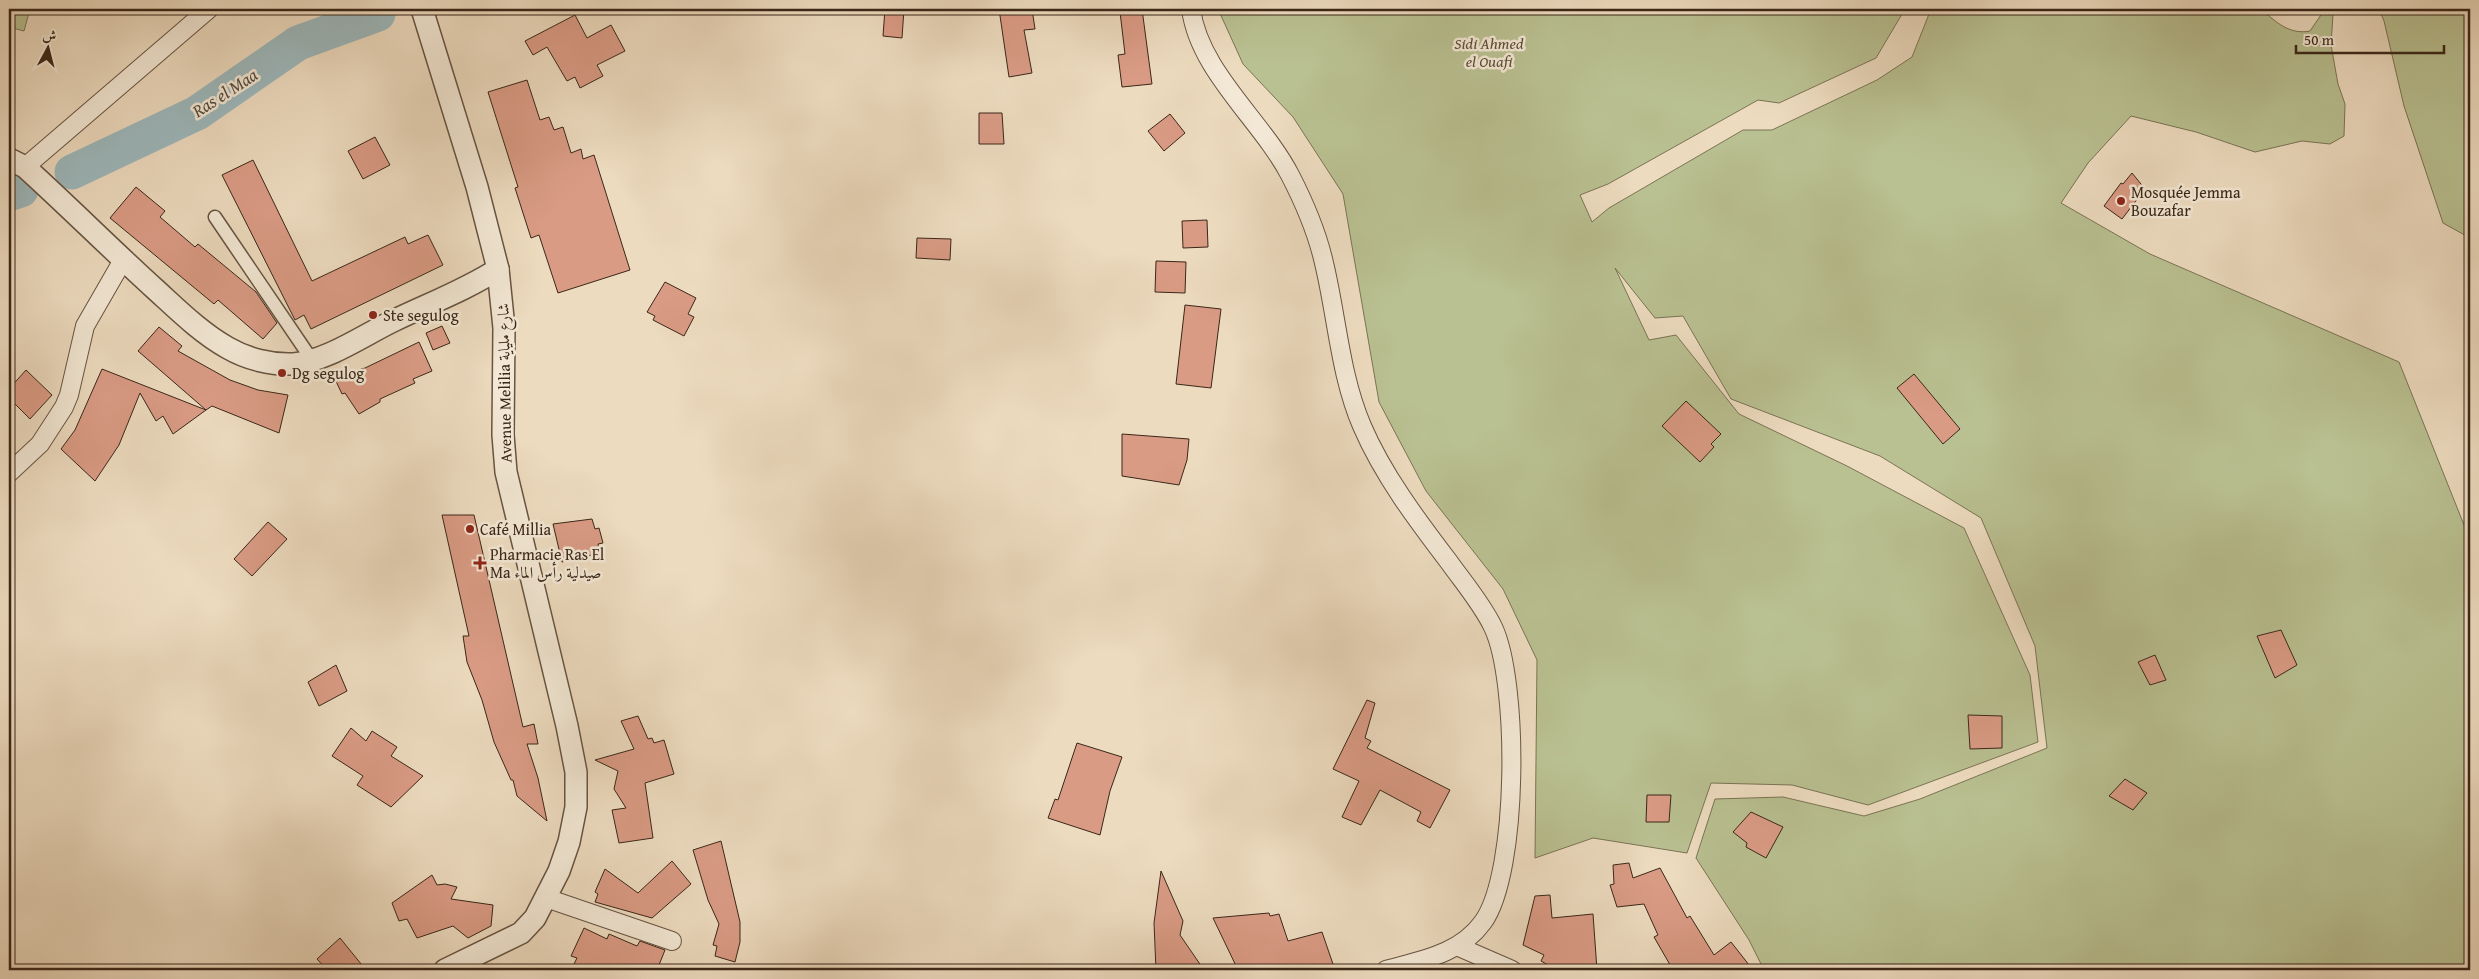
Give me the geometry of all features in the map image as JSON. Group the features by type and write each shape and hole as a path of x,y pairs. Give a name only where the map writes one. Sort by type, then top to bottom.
{"street":[{"path":"209,9 17,163 186,316 228,348 250,358 276,364 295,364 312,360 478,282 498,269"},
{"name":"Avenue Melilia شارع ملياية","path":"422,9 477,187 498,269 504,328 503,435 506,472 567,726 576,772 576,807 568,842 546,898 535,918 521,933 495,948 445,970"},
{"path":"1191,9 1192,18 1212,66 1287,169 1310,213 1324,262 1345,371 1362,425 1388,475 1494,628 1503,658 1509,695 1510,808 1507,850 1496,899 1483,922 1459,946 1444,954 1386,970"},
{"path":"215,217 312,360"},
{"path":"9,474 40,444 64,407 69,394 85,326 123,260"},
{"path":"546,898 672,941"},
{"path":"1459,946 1512,970"}],"green space":[{"path":"9,9 30,9 24,31 9,27"},
{"name":"Sidi Ahmed el Ouafi","path":"1218,9 1905,9 1876,58 1779,103 1758,100 1608,184 1580,195 1592,222 1609,208 1743,130 1772,130 1877,80 1912,57 1931,9 2261,9 2283,26 2302,32 2310,31 2325,9 2331,10 2333,14 2331,45 2338,84 2345,104 2344,136 2330,144 2302,141 2255,152 2196,132 2131,116 2088,163 2061,203 2150,254 2399,362 2470,540 2470,970 1764,970 1749,940 1696,858 1715,799 1783,797 1864,816 1920,799 2047,748 2035,646 1981,518 1880,456 1731,399 1683,316 1655,318 1615,268 1649,340 1676,335 1739,414 1847,466 1964,528 2030,675 2038,742 1868,805 1792,785 1711,783 1687,853 1593,838 1535,858 1537,660 1503,589 1426,491 1379,402 1343,194 1293,117 1243,64"},
{"path":"2379,9 2470,9 2470,238 2443,223 2404,106 2384,21"}],"building":[{"path":"885,9 904,9 902,38 883,36"},
{"path":"999,9 1032,9 1035,29 1024,30 1032,73 1009,77"},
{"path":"1142,9 1152,84 1122,87 1118,55 1125,54 1120,12"},
{"path":"575,15 587,38 611,25 625,51 597,65 603,76 580,88 575,77 567,81 547,47 533,55 525,41"},
{"path":"527,80 540,120 549,117 554,130 563,127 571,153 581,149 583,159 594,155 630,270 558,293 539,235 531,238 515,188 518,187 488,92"},
{"path":"979,113 1002,113 1004,144 979,144"},
{"path":"1170,114 1185,133 1164,151 1148,131"},
{"path":"375,137 390,165 363,179 348,151"},
{"path":"253,160 312,281 405,237 408,244 428,235 443,265 311,329 304,315 295,320 222,175"},
{"name":"Mosquée Jemma Bouzafar","path":"2132,173 2145,189 2122,219 2104,206 2121,183 2123,184"},
{"path":"136,187 165,211 160,217 195,247 198,244 256,292 277,323 263,339 218,300 214,304 110,218"},
{"path":"1207,220 1208,247 1183,248 1182,221"},
{"path":"917,238 951,239 950,260 916,258"},
{"path":"1156,261 1186,262 1185,293 1155,292"},
{"path":"665,282 696,298 688,314 694,317 684,336 653,320 655,316 647,312"},
{"path":"1185,305 1221,309 1211,388 1176,384"},
{"path":"442,326 450,343 433,350 426,333"},
{"path":"159,327 182,346 178,351 230,380 258,390 288,395 279,433 212,406 206,410 138,351"},
{"path":"419,342 432,371 413,379 415,383 380,399 380,402 359,414 345,393 342,394 334,377 365,368"},
{"path":"102,369 206,410 173,434 163,416 156,421 140,393 119,445 95,481 61,449 75,430"},
{"path":"26,370 52,395 30,419 9,398 9,389"},
{"path":"1914,374 1960,429 1943,444 1897,388"},
{"path":"1686,401 1721,434 1711,444 1714,447 1700,462 1662,426"},
{"path":"1122,434 1189,439 1187,460 1179,485 1122,476"},
{"path":"442,515 474,515 523,727 534,724 538,744 527,744 538,778 547,821 517,796 513,780 511,780 494,742 482,700 467,662 463,636 469,636"},
{"path":"592,519 595,529 599,528 603,543 598,544 600,553 562,562 553,524"},
{"path":"268,522 287,539 252,576 234,559"},
{"path":"2281,630 2297,665 2275,678 2257,636"},
{"path":"2155,655 2166,680 2150,685 2138,662"},
{"path":"336,665 347,691 319,706 308,682"},
{"path":"1367,700 1375,703 1365,738 1371,741 1367,748 1450,790 1430,828 1417,821 1421,812 1380,790 1361,825 1342,817 1359,781 1333,769"},
{"path":"1968,715 2002,716 2002,748 1970,749"},
{"path":"638,716 648,739 652,738 654,743 664,740 674,774 645,783 653,838 619,843 612,810 626,808 614,789 618,771 595,760 634,749 621,721"},
{"path":"351,728 366,741 372,731 397,747 391,756 423,776 391,807 357,785 363,776 332,756"},
{"path":"1077,743 1122,757 1110,791 1100,835 1048,818 1055,799 1058,800"},
{"path":"2125,779 2147,793 2133,810 2109,796"},
{"path":"1647,795 1671,795 1669,822 1646,822"},
{"path":"1751,812 1783,827 1766,858 1746,847 1747,843 1733,832"},
{"path":"721,841 740,922 740,942 735,962 715,956 717,946 713,945 719,924 708,900 693,850"},
{"path":"672,861 691,884 652,918 595,902 598,894 595,892 605,869 638,893"},
{"path":"1629,863 1633,878 1660,868 1687,918 1690,916 1714,955 1731,942 1753,970 1673,970 1654,937 1658,935 1644,904 1617,907 1610,885 1614,884 1613,865"},
{"path":"1161,871 1183,921 1180,935 1204,970 1156,970 1154,923"},
{"path":"432,875 437,885 445,884 457,887 451,899 493,905 491,926 468,938 453,926 417,938 407,919 399,921 392,903"},
{"path":"1550,895 1552,918 1593,914 1597,970 1557,970 1541,961 1544,955 1523,945 1535,896"},
{"path":"1269,913 1270,916 1279,914 1288,941 1322,932 1335,970 1238,970 1213,918"},
{"path":"584,928 607,939 609,934 637,946 640,941 665,950 657,970 571,970 577,958 571,956"},
{"path":"340,938 366,970 327,970 317,959"}],"waterway":[{"name":"Ras el Maa","path":"72,172 197,113 298,43 378,14"},
{"name":"Ras el Maa","path":"9,194 21,190"}],"place":[{"name":"Mosquée Jemma Bouzafar","path":"2121,201"},
{"name":"Ste segulog","path":"373,315"},
{"name":"Dg segulog","path":"282,373"},
{"name":"Café Millia","path":"470,529"},
{"name":"Pharmacie Ras El Ma صيدلية رأس الماء","path":"480,563"}]}
